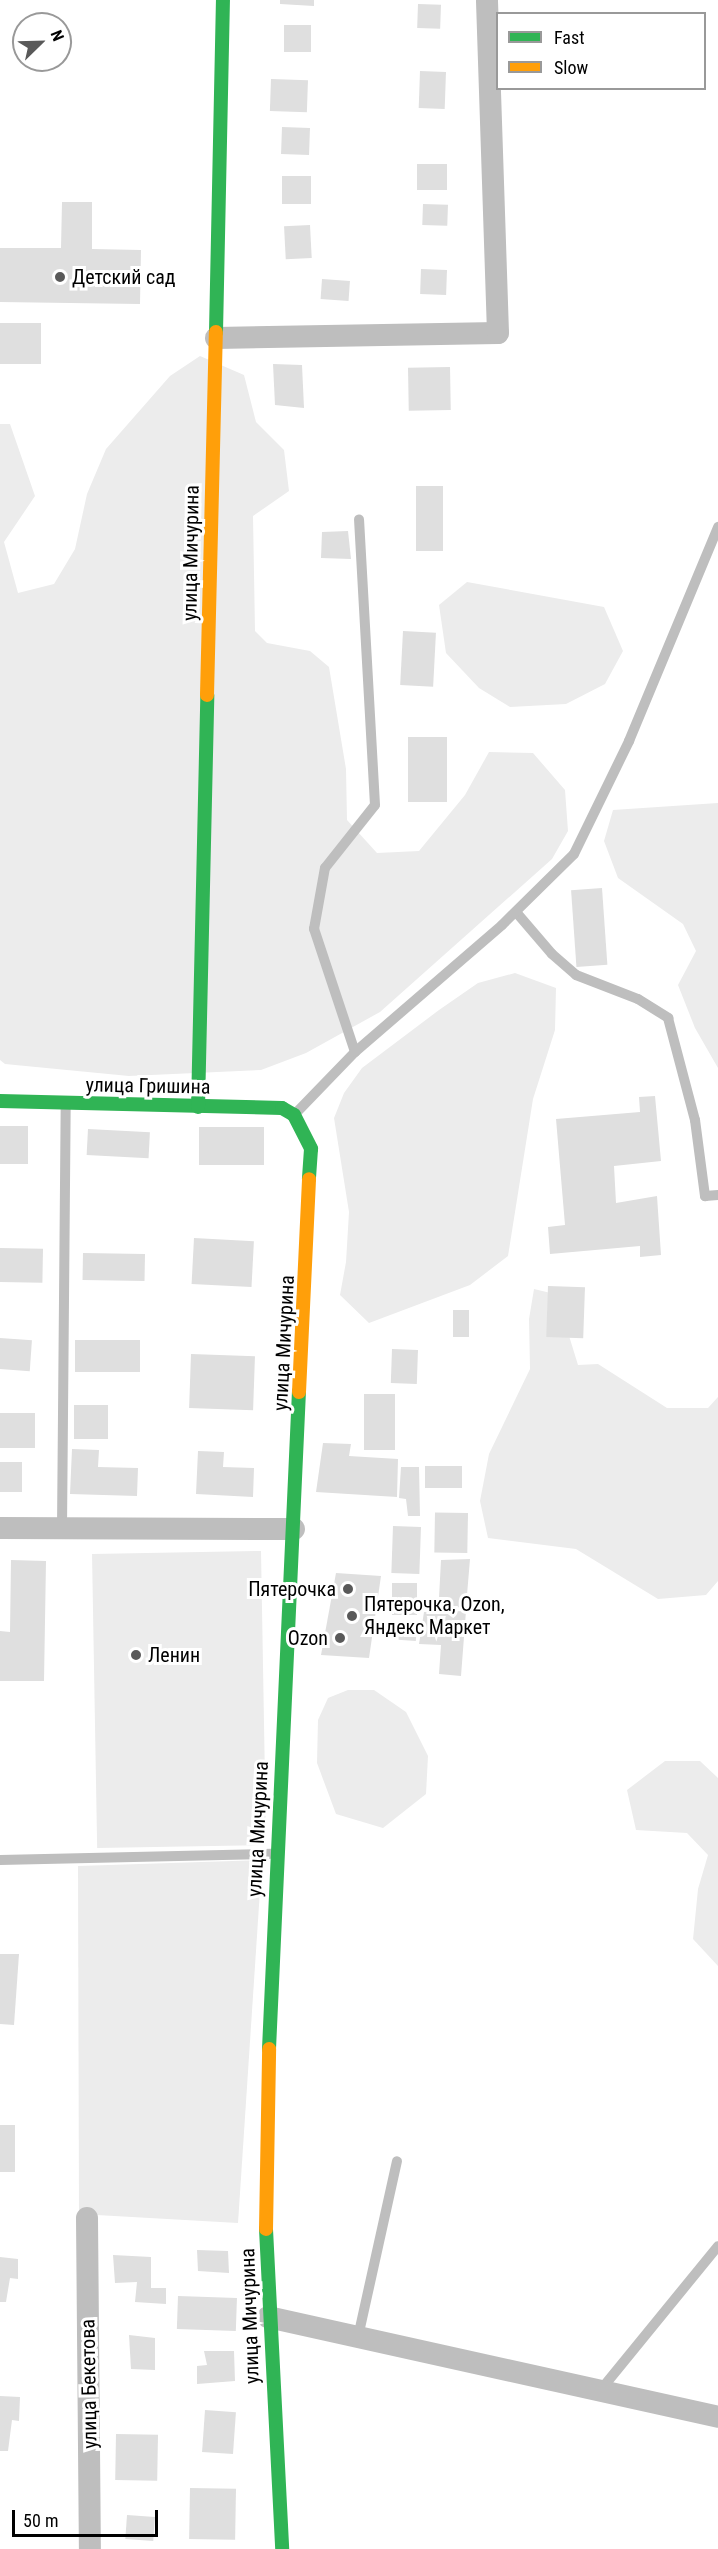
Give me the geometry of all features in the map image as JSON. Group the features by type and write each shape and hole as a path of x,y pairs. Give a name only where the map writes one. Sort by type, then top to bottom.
{"street":[{"name":"улица Мичурина","path":"198,1107 223,0"},
{"path":"216,338 498,333 487,0"},
{"name":"улица Гришина","path":"0,1101 198,1107 268,1106 294,1115"},
{"name":"улица Мичурина","path":"282,2549 268,2317 265,2164 275,1854 311,1189 311,1149 294,1115"},
{"path":"0,1528 294,1529"},
{"name":"улица Бекетова","path":"87,2218 90,2549"},
{"path":"268,2317 718,2417"}],"lane":[{"path":"355,1052 314,929 325,868 375,805 359,519"},
{"path":"294,1115 355,1052 516,912 573,854 629,741 718,527"},
{"path":"516,912 552,954 576,975 638,999 668,1018 695,1120 705,1196 718,1195"},
{"path":"62,1528 66,1104"},
{"path":"0,1860 275,1854"},
{"path":"358,2337 397,2161"},
{"path":"598,2392 718,2246"}],"shaded area":[{"path":"200,356 244,375 256,422 284,450 289,491 253,516 255,631 267,643 310,651 329,667 346,769 347,820 377,853 419,851 465,795 489,752 533,753 565,790 568,831 552,859 380,1012 306,1053 261,1070 129,1076 5,1064 0,1060 0,424 10,424 35,496 4,542 18,593 54,584 75,549 87,494 106,449 170,376"},
{"path":"467,582 604,607 623,651 605,684 566,704 510,707 479,688 446,653 439,605"},
{"path":"718,803 718,1068 695,1028 678,985 696,951 683,924 618,878 604,841 613,810"},
{"path":"515,973 556,988 555,1030 533,1099 508,1256 470,1285 369,1323 340,1295 346,1262 349,1212 334,1118 344,1093 362,1068 439,1010 478,983"},
{"path":"534,1289 563,1296 566,1326 578,1365 598,1364 667,1408 708,1408 718,1397 718,1581 706,1595 658,1599 576,1549 488,1538 480,1501 489,1454 530,1369 529,1319"},
{"path":"261,1551 266,1845 97,1848 92,1554"},
{"path":"348,1690 374,1690 406,1712 428,1756 426,1794 383,1828 336,1814 317,1763 318,1720 328,1698"},
{"path":"665,1761 700,1761 718,1778 718,1966 693,1939 698,1889 708,1855 687,1833 636,1830 627,1790"},
{"path":"262,1860 238,2223 79,2214 78,1866"}],"building":[{"path":"280,0 314,0 314,6 280,4"},
{"path":"418,4 441,5 440,29 417,28"},
{"path":"284,25 311,25 311,52 284,52"},
{"path":"420,71 446,72 445,109 419,108"},
{"path":"271,79 308,80 307,112 270,111"},
{"path":"282,127 310,128 309,155 281,154"},
{"path":"417,164 447,164 447,190 417,190"},
{"path":"282,176 311,176 311,204 282,204"},
{"path":"62,202 92,202 92,249 141,250 140,304 0,302 0,248 61,248"},
{"path":"423,204 448,205 447,226 422,225"},
{"path":"310,225 312,258 286,259 284,226"},
{"path":"421,269 447,270 446,295 420,294"},
{"path":"322,279 350,281 349,301 321,299"},
{"path":"0,323 41,323 41,364 0,364"},
{"path":"273,364 302,365 304,408 275,405"},
{"path":"450,367 451,410 409,411 408,368"},
{"path":"416,486 443,486 443,551 416,551"},
{"path":"348,531 351,559 321,558 322,532"},
{"path":"403,631 436,633 433,687 400,685"},
{"path":"408,737 447,737 447,802 408,802"},
{"path":"602,888 607,965 576,967 571,890"},
{"path":"655,1096 661,1161 614,1166 616,1203 657,1196 661,1255 640,1257 640,1246 550,1254 548,1227 565,1225 556,1119 640,1112 639,1097"},
{"path":"0,1126 28,1126 28,1164 0,1164"},
{"path":"199,1127 264,1127 264,1165 199,1165"},
{"path":"88,1129 150,1132 149,1158 87,1155"},
{"path":"194,1238 254,1241 252,1287 192,1284"},
{"path":"0,1248 43,1249 42,1283 0,1282"},
{"path":"83,1253 145,1254 145,1281 83,1280"},
{"path":"548,1286 585,1287 583,1338 546,1337"},
{"path":"453,1310 469,1310 469,1337 453,1337"},
{"path":"0,1338 32,1340 30,1371 0,1369"},
{"path":"75,1340 140,1340 140,1372 75,1372"},
{"path":"392,1349 418,1350 417,1384 391,1383"},
{"path":"191,1354 255,1356 253,1410 189,1408"},
{"path":"364,1394 395,1394 395,1450 364,1450"},
{"path":"74,1405 108,1405 108,1439 74,1439"},
{"path":"0,1413 35,1413 35,1448 0,1448"},
{"path":"323,1443 351,1444 349,1456 398,1459 397,1497 316,1492"},
{"path":"72,1449 99,1450 98,1467 138,1468 137,1496 70,1494"},
{"path":"198,1451 224,1452 223,1467 254,1468 253,1497 196,1494"},
{"path":"0,1462 22,1462 22,1492 0,1492"},
{"path":"425,1466 462,1466 462,1488 425,1488"},
{"path":"401,1467 419,1467 420,1516 408,1516 406,1499 399,1498"},
{"path":"435,1512 468,1513 467,1553 434,1552"},
{"path":"393,1526 421,1527 419,1574 391,1573"},
{"path":"470,1559 466,1607 424,1608 425,1598 439,1598 441,1560"},
{"path":"11,1560 46,1561 44,1681 0,1681 0,1631 10,1632"},
{"name":"Пятерочка, Ozon, Яндекс Маркет","path":"336,1573 381,1576 369,1658 321,1655"},
{"path":"392,1583 417,1583 417,1615 392,1615"},
{"path":"466,1611 461,1676 439,1674 441,1645 419,1644 424,1612"},
{"path":"388,1623 417,1625 416,1641 387,1639"},
{"path":"0,1954 19,1954 14,2025 0,2024"},
{"path":"0,2125 15,2125 15,2172 0,2172"},
{"path":"197,2250 228,2251 229,2273 198,2271"},
{"path":"113,2255 151,2257 151,2288 166,2288 166,2304 135,2302 137,2282 115,2283"},
{"path":"0,2257 18,2259 18,2279 10,2278 6,2302 0,2302"},
{"path":"178,2296 237,2298 236,2331 177,2329"},
{"path":"129,2335 155,2338 155,2370 131,2369"},
{"path":"204,2351 234,2351 235,2381 197,2384 197,2366 207,2365"},
{"path":"0,2396 20,2397 19,2421 12,2420 8,2451 0,2451"},
{"path":"205,2410 236,2412 233,2454 202,2452"},
{"path":"116,2434 158,2435 157,2481 115,2480"},
{"path":"190,2488 236,2489 235,2540 189,2539"},
{"path":"127,2515 155,2517 153,2541 125,2539"}],"traffic: fast":[{"path":"216,332 223,0"},
{"path":"198,1107 207,695"},
{"path":"0,1101 282,1108 294,1115 311,1149 309,1179"},
{"path":"269,2049 299,1392"},
{"path":"266,2229 282,2549"}],"traffic: slow":[{"path":"207,695 216,332"},
{"path":"299,1392 309,1179"},
{"path":"266,2229 269,2049"}],"place":[{"name":"Детский сад","path":"60,277"},
{"name":"Пятерочка","path":"348,1589"},
{"name":"Пятерочка, Ozon, Яндекс Маркет","path":"352,1616"},
{"name":"Ozon","path":"340,1638"},
{"name":"Ленин","path":"136,1655"}]}
